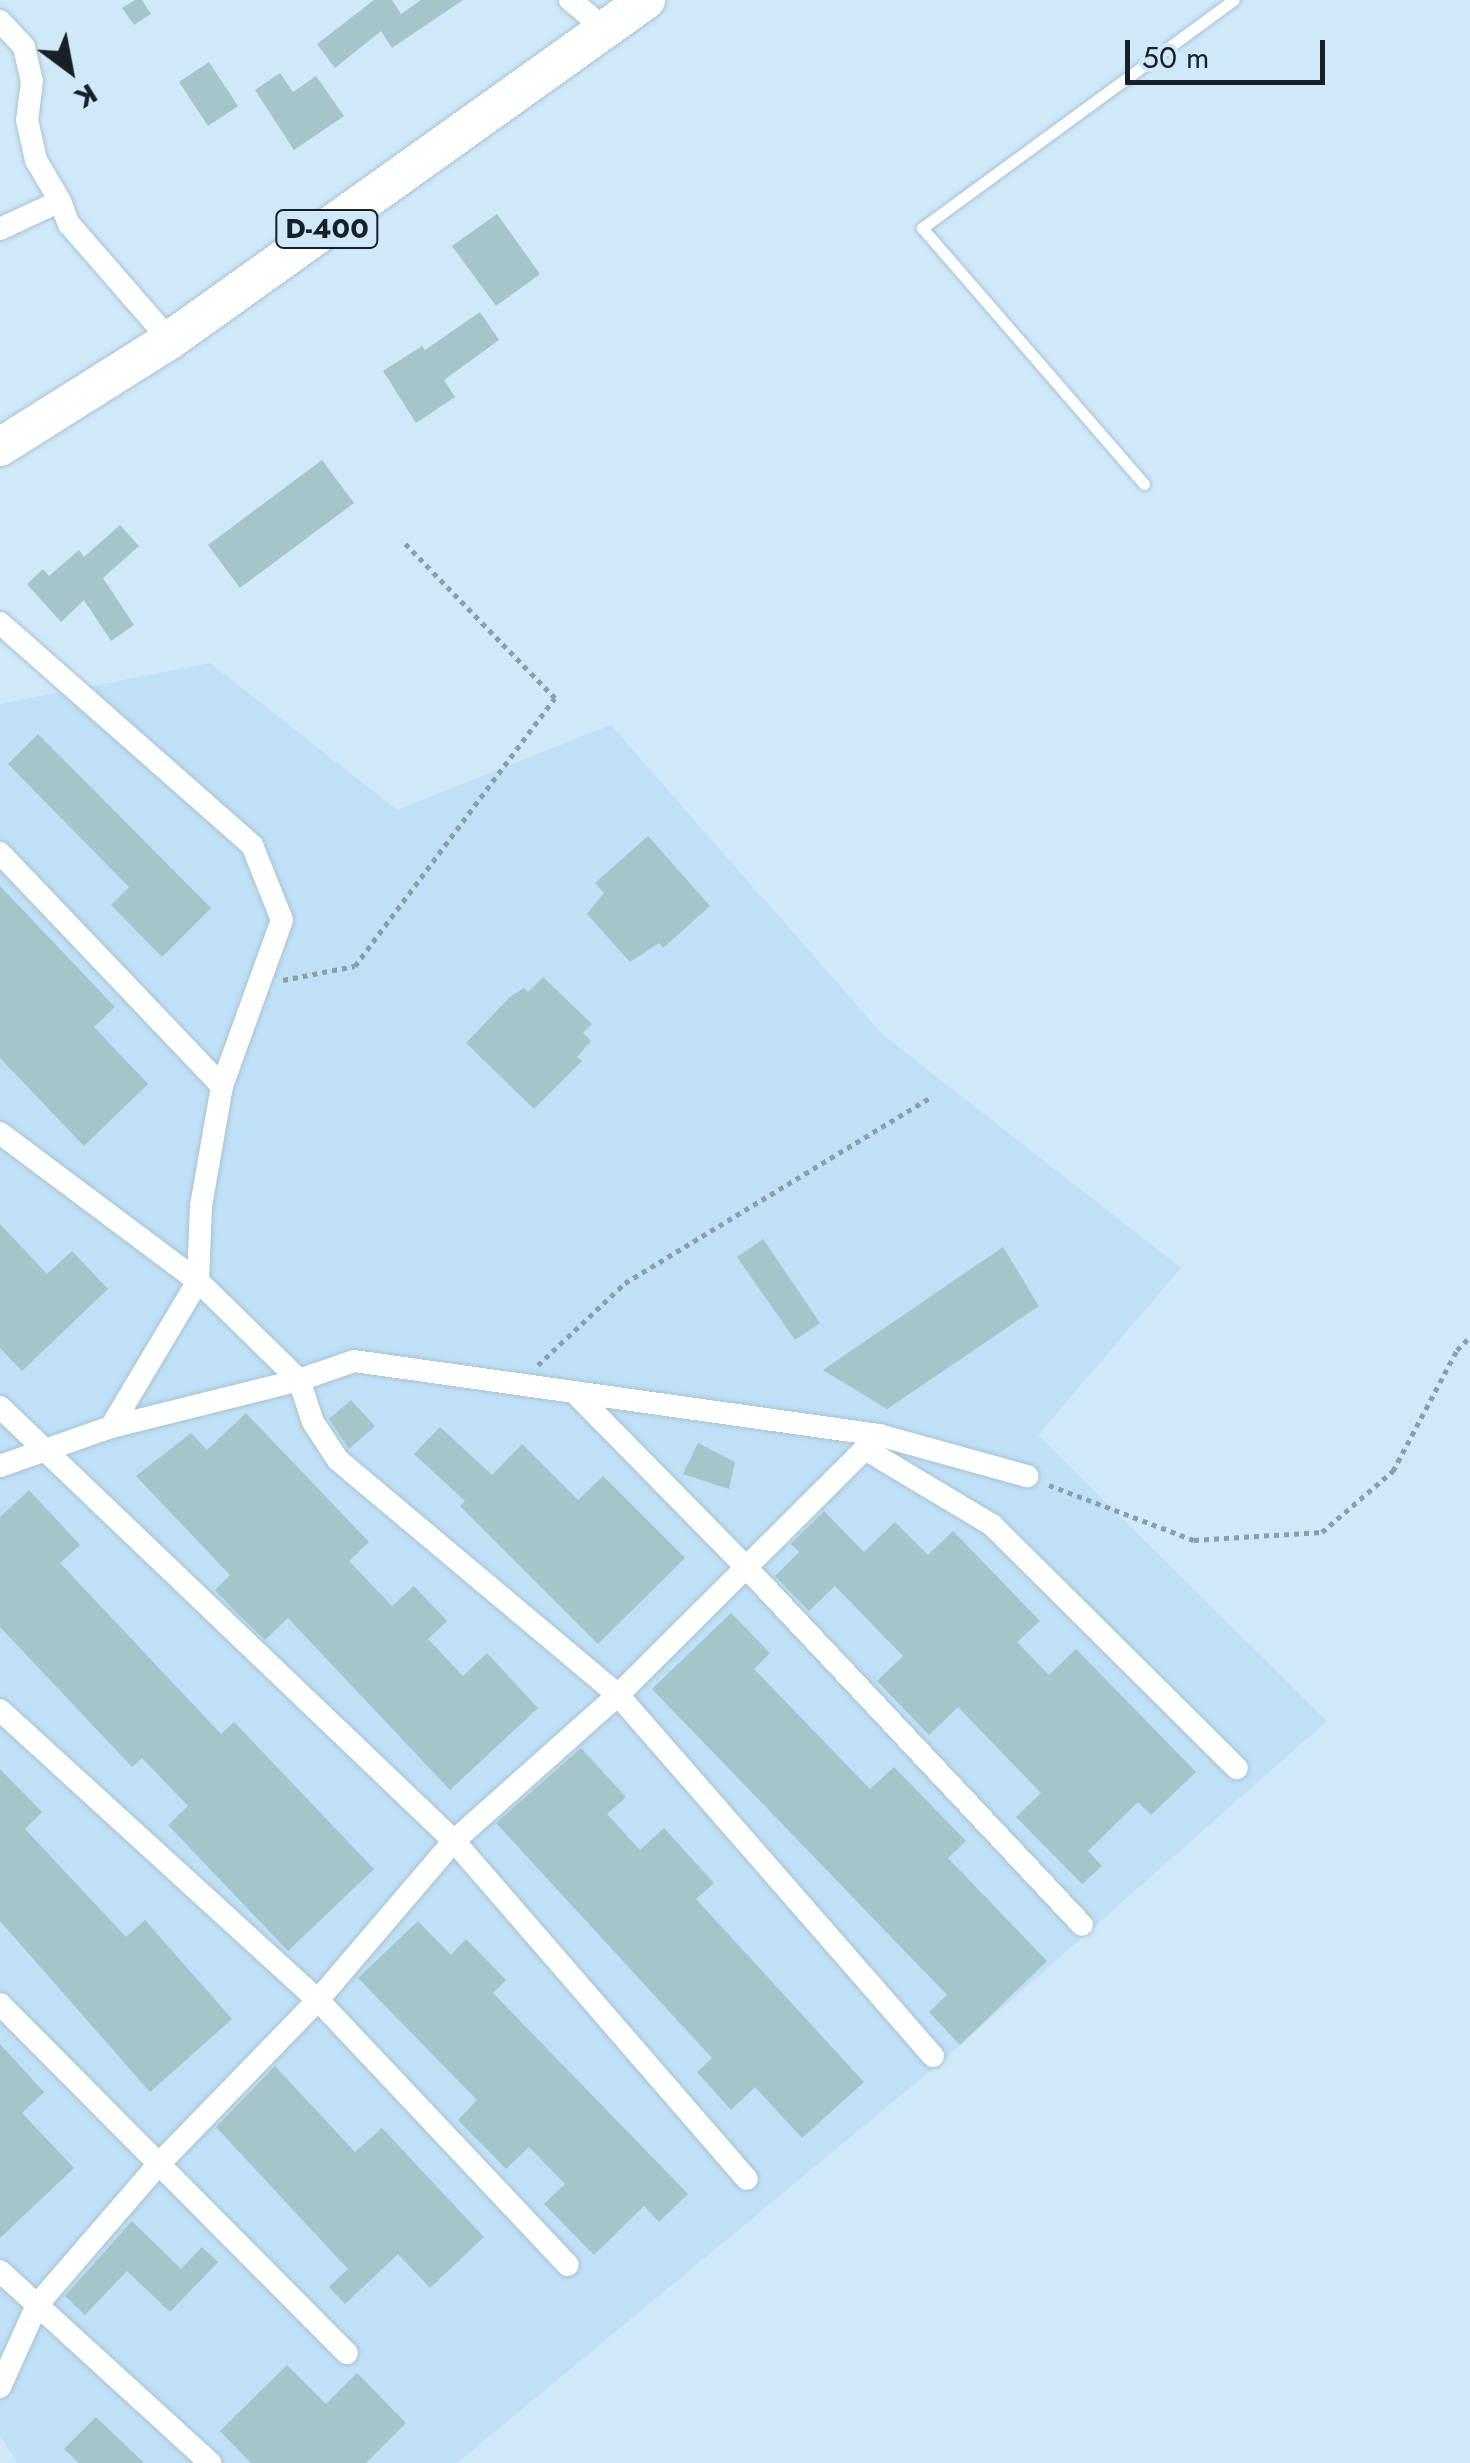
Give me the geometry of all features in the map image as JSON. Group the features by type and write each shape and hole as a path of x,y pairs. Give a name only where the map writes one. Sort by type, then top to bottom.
{"main road":[{"name":"D-400","path":"0,446 170,340 646,0"}],"street":[{"path":"570,0 608,30"},
{"path":"0,21 24,47 32,81 27,120 36,160 69,224 170,340"},
{"path":"0,228 60,202"},
{"path":"0,623 252,845 282,920 222,1086 200,1206 198,1280 111,1426"},
{"path":"0,853 222,1086"},
{"path":"0,1134 198,1280 299,1380 313,1422 338,1460 618,1696 933,2056"},
{"path":"0,1466 111,1426 299,1380 354,1360 872,1442 1028,1476"},
{"path":"574,1392 744,1566 1082,1925"},
{"path":"0,1407 454,1841 747,2179"},
{"path":"1,2388 37,2305 158,2165 318,2000 454,1841 618,1696 872,1442"},
{"path":"872,1442 992,1525 1237,1768"},
{"path":"0,1710 318,2000 568,2265"},
{"path":"0,2004 347,2353"},
{"path":"0,2272 210,2463"}],"lane":[{"path":"1144,484 922,228 1232,0"}],"path":[{"path":"258,985 355,966 555,698 402,540"},
{"path":"518,1384 625,1283 929,1098"},
{"path":"1028,1476 1194,1540 1322,1532 1393,1471 1457,1350 1470,1337"}],"shaded area":[{"path":"210,663 397,810 611,725 883,1035 1181,1268 1038,1435 1327,1721 941,2062 457,2463 17,2463 0,2435 0,704"}],"building":[{"path":"142,0 151,14 134,25 122,8"},
{"path":"374,0 392,0 401,14 421,0 463,0 392,48 381,31 335,68 317,44"},
{"path":"209,62 238,106 208,126 179,82"},
{"path":"280,73 293,92 316,76 344,116 294,150 255,90"},
{"path":"497,214 540,274 496,306 452,246"},
{"path":"480,312 499,340 444,380 455,397 416,423 383,371 422,346 425,350"},
{"path":"322,460 354,503 240,588 208,545"},
{"path":"120,525 139,546 103,578 134,625 111,641 84,600 61,622 27,584 43,569 49,576 79,550 84,557"},
{"path":"38,734 211,908 162,957 111,905 129,887 8,764"},
{"path":"648,836 710,906 663,948 659,943 630,962 587,914 604,893 595,883"},
{"path":"0,886 115,1007 94,1027 148,1084 84,1146 0,1058"},
{"path":"543,977 592,1024 583,1033 591,1041 577,1057 582,1061 534,1109 466,1043 511,996 524,988 528,992"},
{"path":"0,1224 47,1274 72,1251 108,1289 22,1371 0,1348"},
{"path":"763,1239 820,1323 795,1340 737,1257"},
{"path":"1003,1247 1039,1306 887,1409 823,1370"},
{"path":"351,1400 375,1426 349,1449 329,1419"},
{"path":"246,1413 369,1542 349,1561 392,1606 414,1586 447,1621 428,1639 463,1676 487,1653 538,1708 450,1790 288,1618 265,1640 230,1606 215,1590 230,1575 136,1476 191,1433 207,1450"},
{"path":"440,1427 492,1475 522,1444 578,1500 603,1476 685,1558 598,1644 460,1506 465,1501 414,1454"},
{"path":"698,1443 735,1462 729,1489 683,1474"},
{"path":"29,1490 80,1545 60,1563 221,1734 234,1722 374,1869 288,1951 168,1825 188,1806 142,1758 132,1767 0,1627 0,1517"},
{"path":"824,1511 864,1552 895,1522 928,1555 953,1531 1040,1621 1017,1642 1049,1675 1076,1649 1196,1772 1151,1815 1138,1802 1088,1851 1102,1866 1082,1884 1016,1817 1041,1793 958,1707 929,1735 877,1681 903,1656 835,1586 809,1611 775,1576 799,1552 791,1544"},
{"path":"731,1613 770,1653 754,1669 870,1789 894,1767 966,1841 948,1858 1047,1961 960,2045 929,2012 947,1995 652,1689"},
{"path":"581,1748 626,1797 607,1814 640,1850 664,1828 714,1883 696,1899 864,2082 802,2138 755,2087 731,2110 697,2072 712,2058 496,1823"},
{"path":"0,1769 42,1812 25,1829 126,1937 145,1920 232,2019 150,2092 0,1921"},
{"path":"418,1921 451,1955 466,1939 506,1980 493,1993 688,2194 659,2222 644,2206 594,2255 544,2204 565,2184 529,2147 506,2169 458,2120 477,2100 358,1978"},
{"path":"0,2044 44,2092 22,2113 74,2168 0,2238"},
{"path":"275,2066 355,2152 382,2128 484,2237 430,2288 398,2254 345,2304 329,2287 348,2269 216,2127"},
{"path":"132,2221 181,2269 202,2247 218,2262 170,2312 127,2271 85,2315 65,2296"},
{"path":"287,2365 326,2404 357,2373 406,2423 366,2463 251,2463 220,2431"},
{"path":"96,2417 144,2463 79,2463 64,2449"}]}
